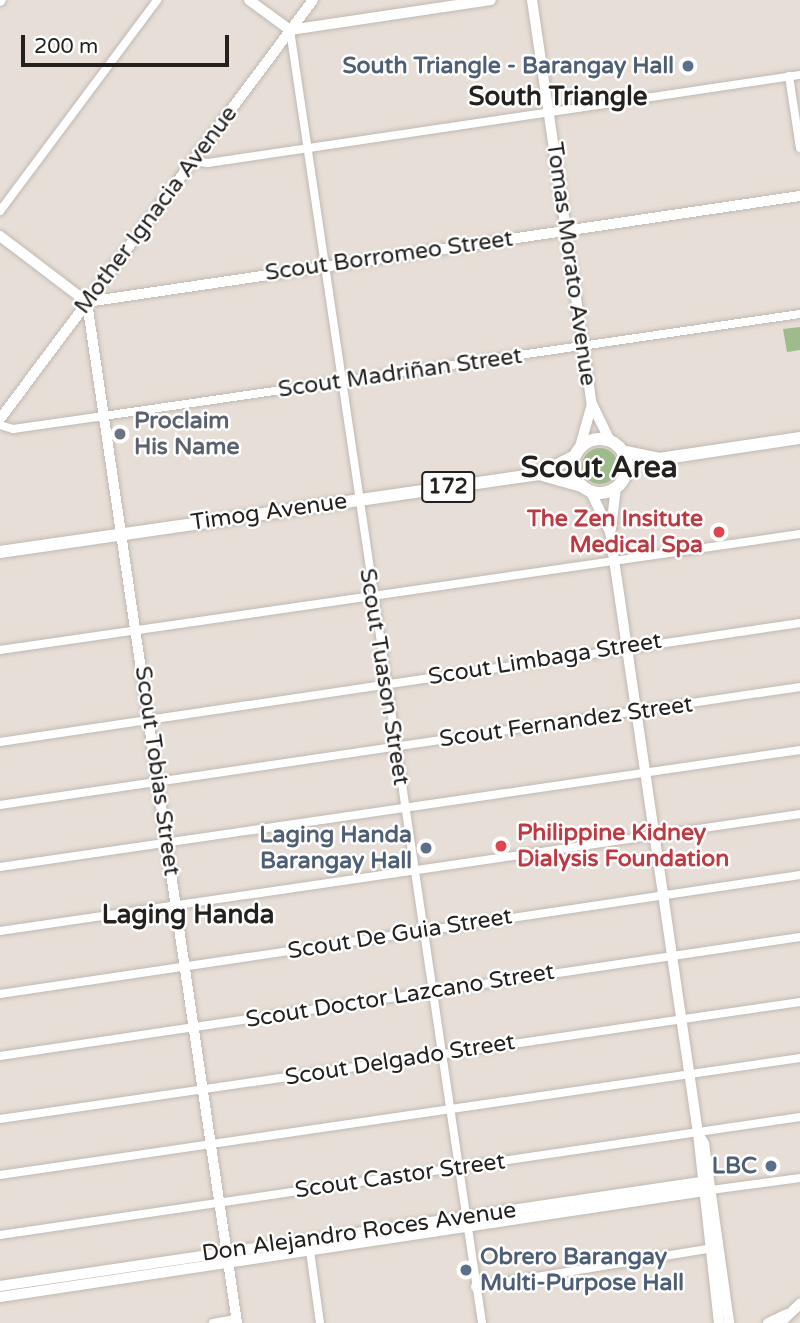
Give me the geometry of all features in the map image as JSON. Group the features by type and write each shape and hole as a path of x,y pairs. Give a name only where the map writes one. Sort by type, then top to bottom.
{"main road":[{"name":"172","path":"577,453 594,440 610,441 622,451 659,459 800,438"},
{"path":"620,482 626,466 622,451"},
{"name":"Timog Avenue","path":"0,552 539,474 577,453"},
{"path":"577,453 574,472 586,488"},
{"name":"172","path":"586,488 620,482 659,459"},
{"name":"Timog Avenue","path":"539,474 586,488"}],"street":[{"path":"0,211 157,0"},
{"path":"249,0 290,30 491,0"},
{"name":"Tomas Morato Avenue","path":"533,0 592,404 610,441"},
{"path":"311,3 312,19 322,26"},
{"name":"Mother Ignacia Avenue","path":"0,419 311,3"},
{"name":"Scout Tuason Street","path":"290,30 357,499 482,1323"},
{"path":"192,161 208,163 800,75"},
{"path":"789,76 800,148"},
{"name":"Scout Borromeo Street","path":"87,302 800,196"},
{"path":"0,236 87,302"},
{"path":"110,273 118,296"},
{"name":"Scout Tobias Street","path":"87,302 237,1321"},
{"name":"Scout Madriñan Street","path":"0,425 13,429 800,314"},
{"name":"Tomas Morato Avenue","path":"577,453 592,404"},
{"path":"610,532 620,482"},
{"path":"586,488 610,532 698,1133 709,1186 722,1321 738,1323"},
{"path":"0,650 800,534"},
{"name":"Scout Limbaga Street","path":"0,741 626,646 800,623"},
{"name":"Scout Fernandez Street","path":"0,805 800,687"},
{"path":"0,867 800,750"},
{"path":"0,931 800,814"},
{"name":"Scout De Guia Street","path":"0,994 800,875"},
{"name":"Scout Doctor Lazcano Street","path":"0,1056 800,937"},
{"name":"Scout Delgado Street","path":"0,1119 800,1002"},
{"path":"0,1175 800,1058"},
{"name":"Scout Castor Street","path":"0,1235 800,1117"},
{"name":"Don Alejandro Roces Avenue","path":"0,1286 227,1257 709,1186 800,1178"},
{"path":"709,1186 705,1214 714,1248"},
{"name":"Don Alejandro Roces Avenue","path":"546,1210 678,1195 709,1186"},
{"path":"678,1195 690,1199 705,1214"},
{"name":"Don Alejandro Roces Avenue","path":"0,1297 227,1257 310,1251 466,1222"},
{"path":"475,1287 714,1248"},
{"path":"310,1251 320,1323"},
{"path":"768,1323 793,1312"},
{"path":"213,1323 237,1321"}],"green space":[{"path":"800,327 800,350 787,352 783,329"},
{"path":"600,448 613,453 618,466 613,479 600,484 587,479 582,466 587,453"}],"place":[{"name":"South Triangle - Barangay Hall","path":"688,66"},
{"name":"Proclaim His Name","path":"120,434"},
{"name":"The Zen Insitute Medical Spa","path":"719,532"},
{"name":"Philippine Kidney Dialysis Foundation","path":"501,846"},
{"name":"Laging Handa Barangay Hall","path":"426,848"},
{"name":"LBC","path":"771,1166"},
{"name":"Obrero Barangay Multi-Purpose Hall","path":"466,1270"}],"district":[{"name":"South Triangle","path":"558,97"},
{"name":"Scout Area","path":"599,468"},
{"name":"Laging Handa","path":"188,915"}]}
